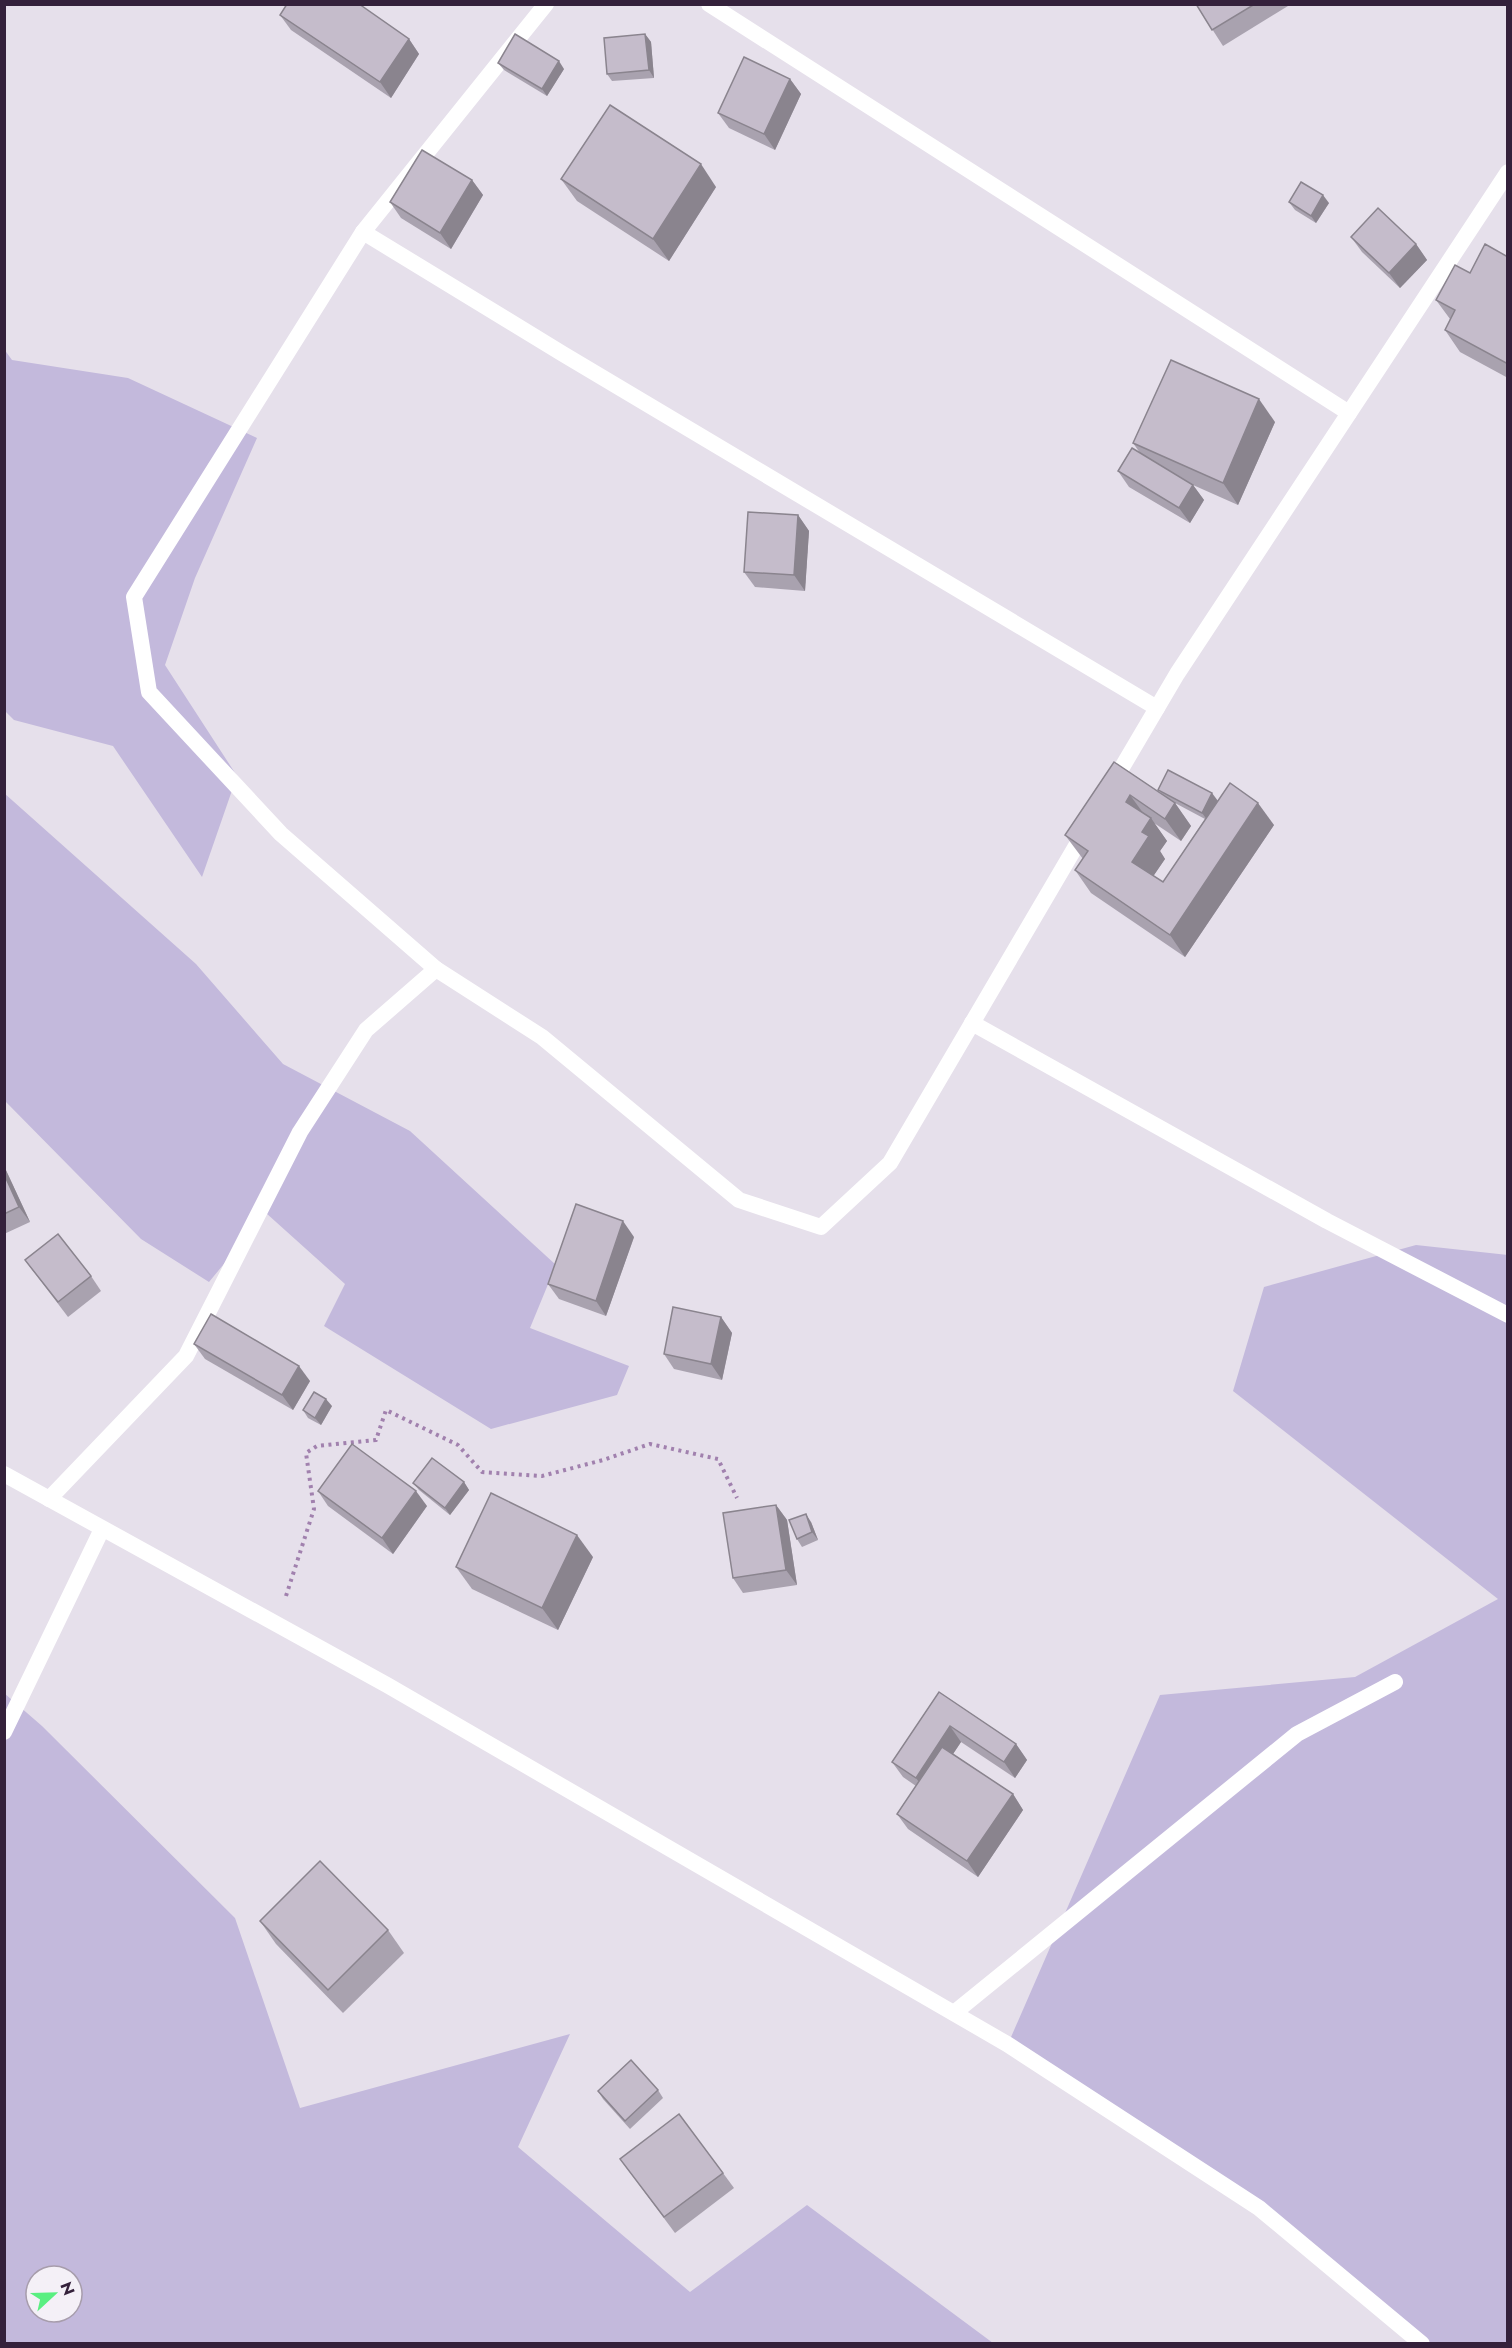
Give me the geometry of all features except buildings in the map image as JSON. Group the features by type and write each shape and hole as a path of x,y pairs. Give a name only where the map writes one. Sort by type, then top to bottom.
{"street":[{"path":"546,4 363,232 134,597 148,692 281,834 436,969 543,1038 739,1200 820,1227 890,1163 1091,820"},
{"path":"709,4 1349,413"},
{"path":"1103,799 1177,674 1508,172"},
{"path":"363,232 573,360 1157,708"},
{"path":"49,1499 186,1356 300,1132 354,1048 366,1030 436,969"},
{"path":"972,1023 1327,1221 1508,1315"},
{"path":"4,1474 387,1685 1008,2044 1259,2208 1422,2343"},
{"path":"4,1732 102,1529"},
{"path":"954,2013 1297,1734 1395,1682"}],"path":[{"path":"276,1625 314,1509 306,1453 316,1446 376,1440 386,1410 458,1445 482,1472 542,1476 650,1444 718,1459 737,1498"}],"shaded area":[{"path":"4,349 12,360 128,378 257,438 195,578 165,665 237,776 202,877 113,746 14,720 5,711"},
{"path":"4,793 196,964 283,1064 410,1131 556,1265 530,1328 629,1366 617,1395 491,1429 324,1326 345,1284 266,1213 209,1282 141,1239 5,1101"},
{"path":"1416,1245 1508,1255 1507,2343 1422,2343 1259,2208 1008,2044 1160,1695 1355,1677 1498,1599 1233,1391 1264,1287"},
{"path":"4,1693 42,1726 235,1918 300,2108 570,2034 518,2147 690,2292 807,2205 993,2343 5,2343"}]}
